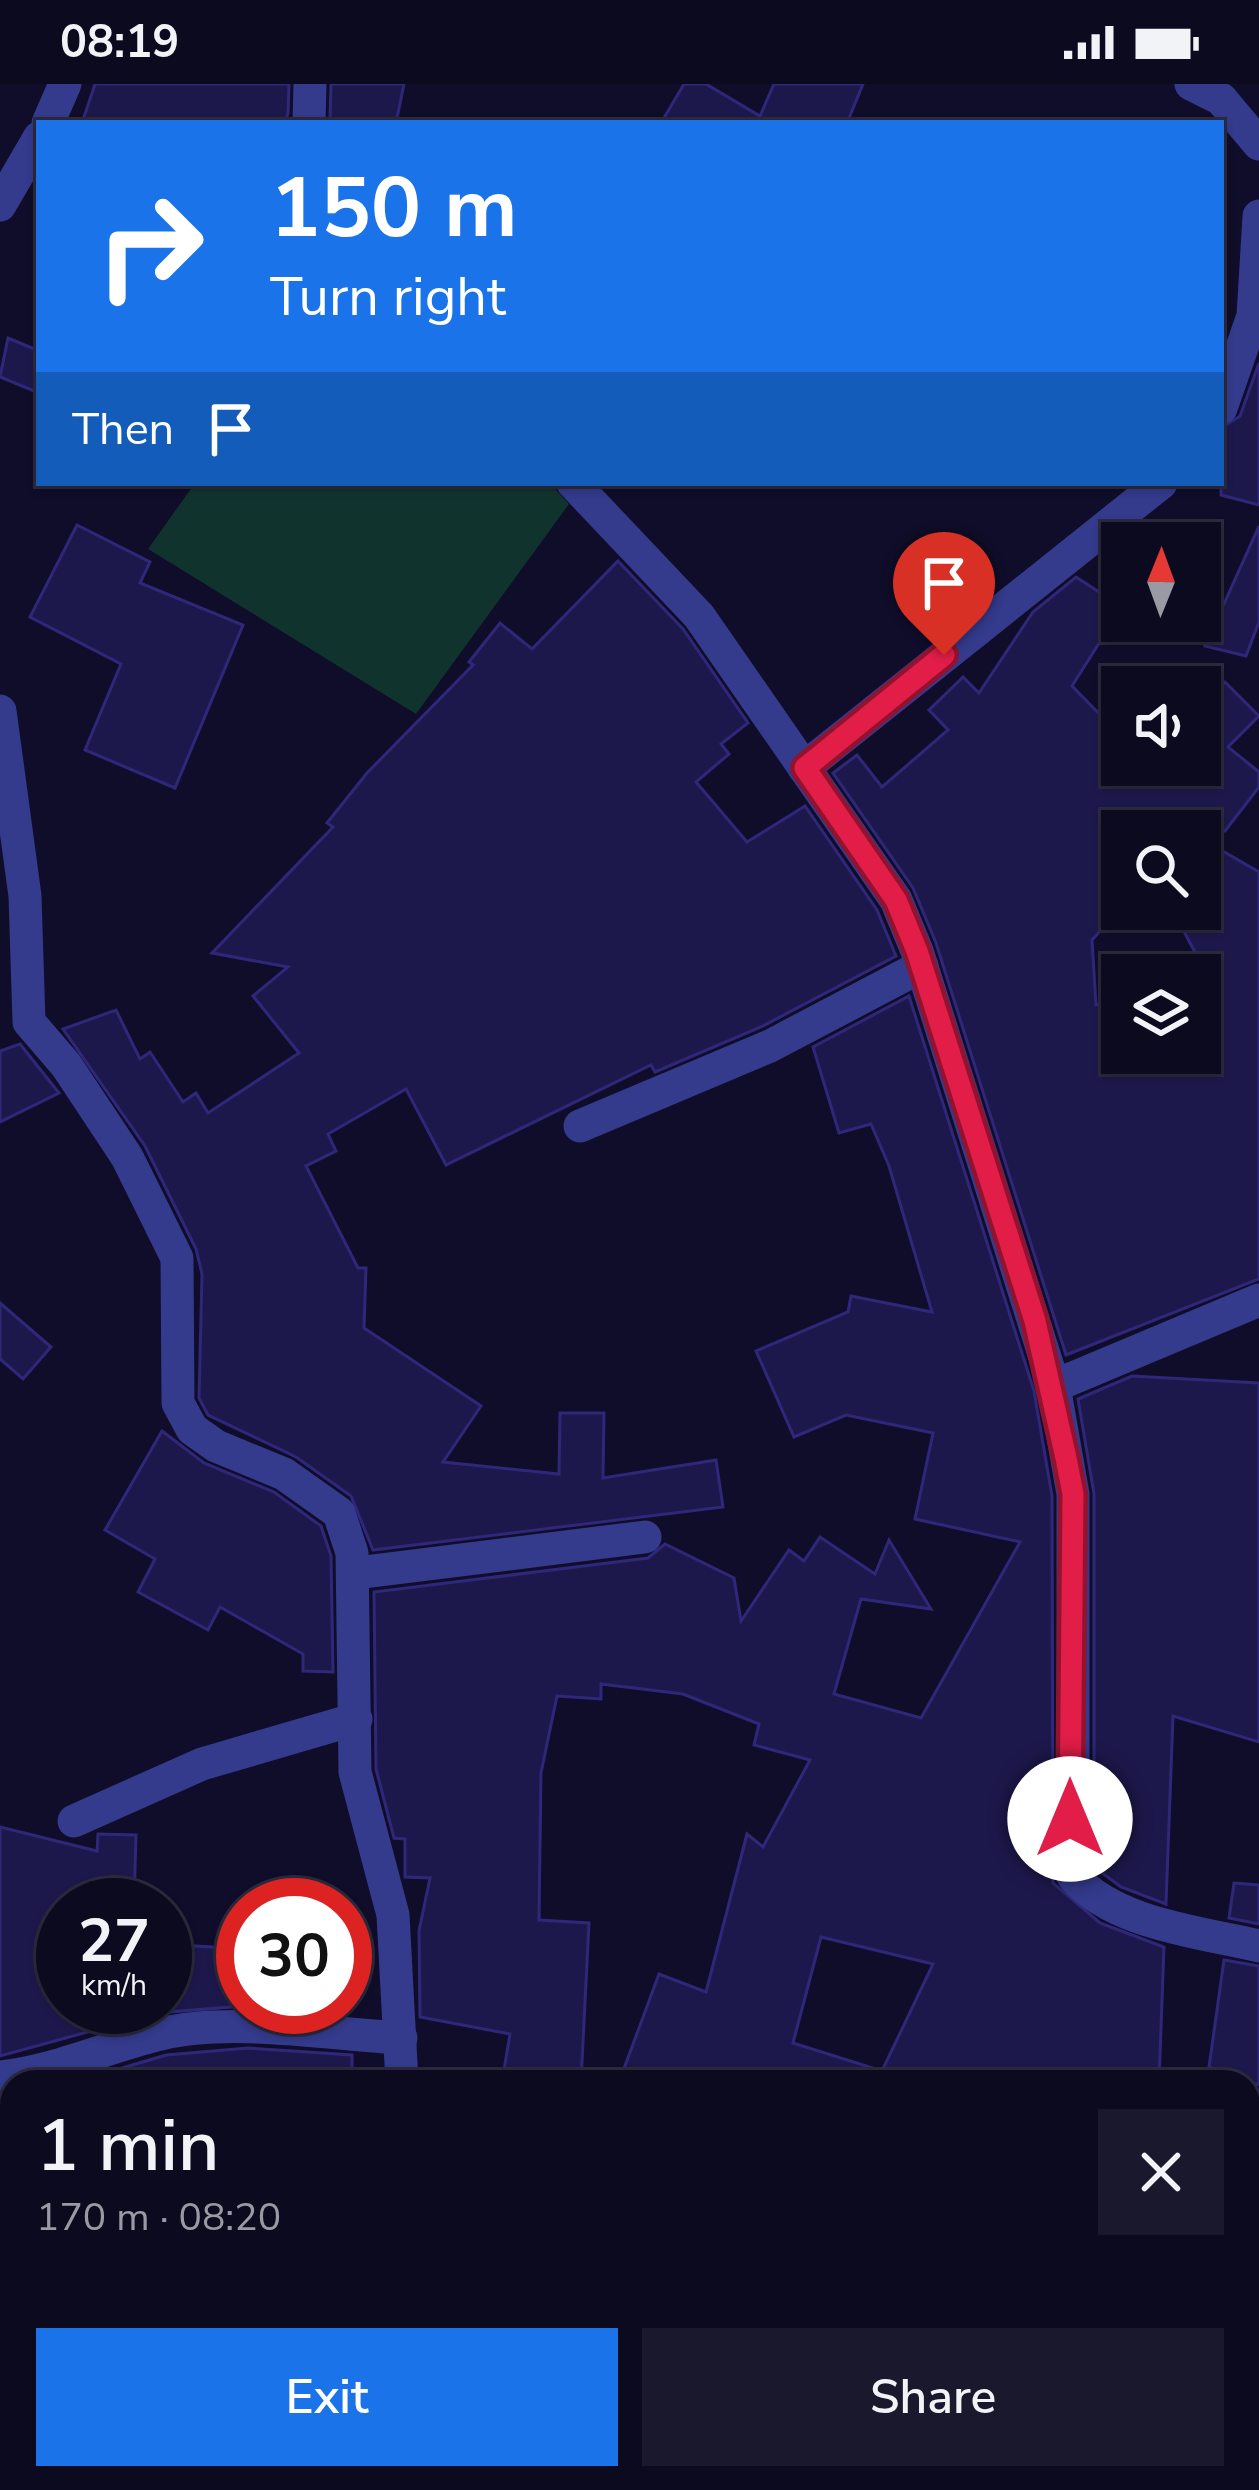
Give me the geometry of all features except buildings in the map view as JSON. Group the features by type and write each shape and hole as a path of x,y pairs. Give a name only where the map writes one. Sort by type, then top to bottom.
{"street":[{"path":"49,120 65,84"},
{"path":"309,120 310,84"},
{"path":"1190,84 1221,99 1259,144"},
{"path":"0,205 36,143"},
{"path":"1224,399 1253,316 1259,216"},
{"path":"576,486 699,616 896,900 922,966 1054,1385 1073,1494 1073,1876 1088,1893 1118,1910 1259,1946"},
{"path":"805,768 1157,486"},
{"path":"0,711 25,896 15,1028 66,1064 127,1157 177,1258 173,1354 178,1402 193,1429 216,1446 284,1474 339,1513 356,1574 359,1798 393,1915 402,2070"},
{"path":"580,1126 770,1046 922,966"},
{"path":"1054,1385 1259,1300"},
{"path":"356,1574 645,1537"},
{"path":"74,1821 202,1764 356,1720"},
{"path":"34,2070 83,2060 163,2033 252,2030 401,2038"}],"green space":[{"path":"193,486 553,486 569,504 416,714 148,549"}],"route":[{"path":"944,655 805,768 896,900 917,951 1054,1385 1073,1494 1070,1819"}]}
